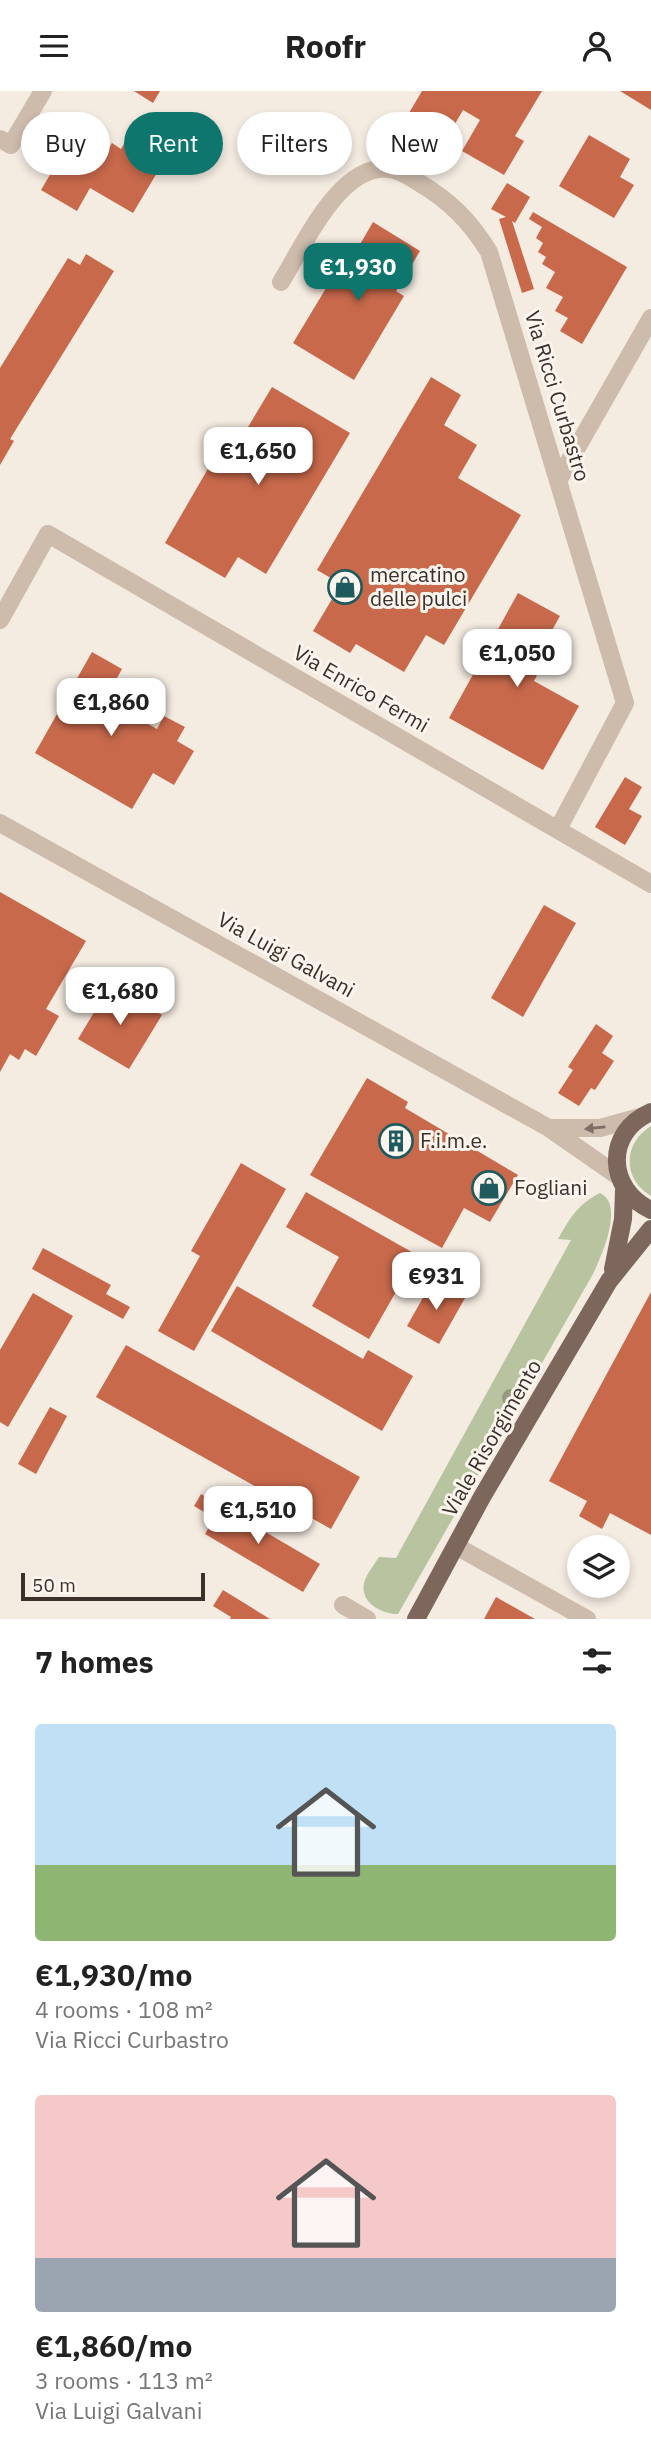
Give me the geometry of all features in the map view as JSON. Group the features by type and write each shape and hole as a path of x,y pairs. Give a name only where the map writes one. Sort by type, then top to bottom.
{"main road":[{"name":"Viale Risorgimento","path":"609,1281 621,1230 621,1183 616,1159 621,1138 646,1114"},
{"path":"621,1183 651,1210"},
{"name":"Viale Risorgimento","path":"416,1619 609,1281 651,1229"}],"street":[{"path":"0,139 11,145 43,91"},
{"name":"Via Ricci Curbastro","path":"281,282 341,188 363,173 391,169 441,195 461,212 489,252 625,703 558,829"},
{"path":"559,479 651,318"},
{"name":"Via Enrico Fermi","path":"0,620 48,534 651,884"},
{"name":"Via Luigi Galvani","path":"0,823 549,1128 621,1183"},
{"name":"Via Luigi Galvani","path":"549,1128 600,1128 646,1114"},
{"path":"456,1546 587,1619"},
{"path":"343,1605 367,1619"}],"green space":[{"path":"651,1126 651,1196 635,1180 630,1161 635,1142"},
{"path":"600,1193 611,1208 611,1219 593,1274 398,1614 379,1609 365,1596 366,1577 379,1557 396,1558 571,1240 558,1239 575,1212"}],"building":[{"path":"134,91 160,91 153,103"},
{"path":"422,91 542,91 515,136 524,141 504,175 463,152 480,120 463,110 410,112"},
{"path":"620,91 651,91 651,110"},
{"path":"589,135 630,159 620,177 634,185 614,218 559,186"},
{"path":"112,143 121,149 124,144 124,175 156,175 133,213 90,188 77,211 41,190 50,175 110,175 110,146"},
{"path":"507,183 530,197 515,223 512,221 534,289 522,293 499,219 506,217 491,209"},
{"path":"533,212 627,267 582,344 560,331 568,318 555,311 563,297 546,288 555,272 542,264 546,257 538,252 543,243 536,238 542,227 529,219"},
{"path":"373,222 420,251 396,291 404,296 354,380 293,343 343,260 355,267 361,257 355,253"},
{"path":"86,254 114,271 10,439 14,441 0,465 0,368 68,258 80,265"},
{"path":"431,377 461,395 444,425 477,445 458,478 521,515 444,645 426,635 404,672 356,644 350,653 313,631 341,584 317,570"},
{"path":"272,387 350,433 266,574 238,557 225,578 165,543 224,441 236,447"},
{"path":"518,593 560,616 541,650 548,654 534,681 579,706 543,770 449,718"},
{"path":"92,652 122,669 111,689 138,704 132,715 157,729 164,716 185,727 177,741 194,751 174,785 153,773 132,809 35,753"},
{"path":"625,777 642,787 629,809 642,816 625,845 595,827"},
{"path":"0,892 86,941 46,1009 59,1016 36,1056 25,1049 19,1060 10,1054 0,1072"},
{"path":"544,905 576,923 523,1017 491,998"},
{"path":"111,984 162,1015 129,1069 78,1039"},
{"path":"596,1024 613,1036 602,1053 614,1061 595,1090 591,1088 579,1106 558,1093 573,1070 568,1067"},
{"name":"F.i.m.e.","path":"367,1078 408,1102 405,1108 518,1175 490,1222 464,1208 442,1248 310,1175"},
{"path":"241,1163 286,1189 194,1351 158,1331 200,1256 191,1251"},
{"path":"306,1192 417,1255 369,1339 312,1306 339,1257 286,1227"},
{"path":"43,1248 111,1285 106,1294 130,1307 123,1319 32,1269"},
{"path":"433,1280 465,1298 439,1344 407,1326"},
{"path":"237,1286 363,1359 368,1350 413,1376 382,1431 211,1331"},
{"path":"651,1292 651,1535 610,1513 602,1529 579,1516 587,1501 549,1481"},
{"path":"33,1293 73,1316 8,1427 0,1422 0,1350"},
{"path":"126,1345 360,1477 331,1529 96,1397"},
{"path":"50,1407 67,1416 36,1474 18,1464"},
{"path":"201,1494 320,1564 303,1592 205,1534 214,1518 194,1506"},
{"path":"223,1590 270,1619 230,1619 231,1617 213,1606"},
{"path":"496,1597 535,1619 484,1619"}],"place":[{"name":"mercatino delle pulci","path":"345,587"},
{"name":"F.i.m.e.","path":"396,1141"},
{"name":"Fogliani","path":"489,1188"}]}
